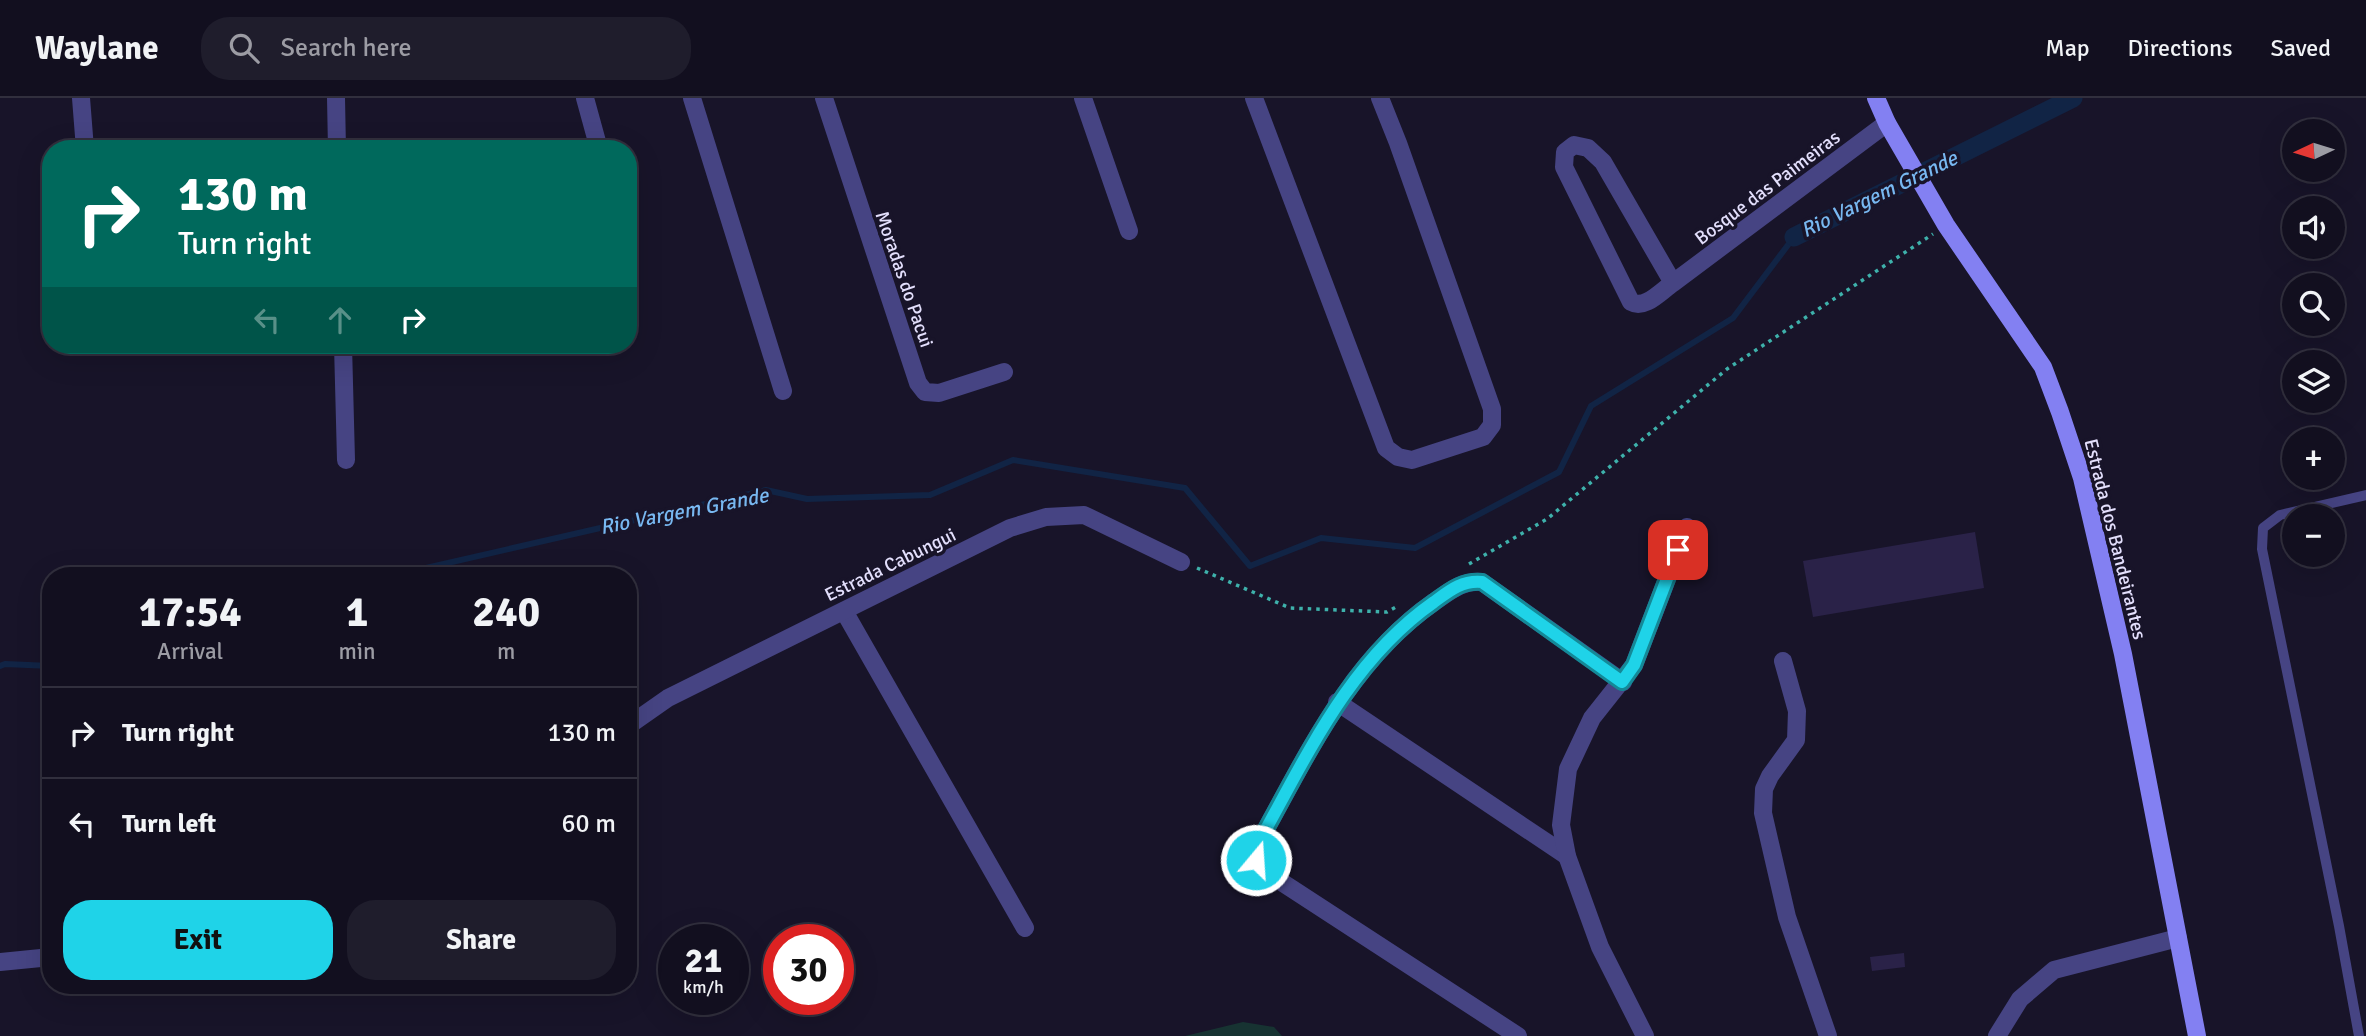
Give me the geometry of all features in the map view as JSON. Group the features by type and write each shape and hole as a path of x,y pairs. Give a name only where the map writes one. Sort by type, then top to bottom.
{"main road":[{"name":"Estrada dos Bandeirantes","path":"1876,98 1899,146 1943,219 2043,367 2074,452 2123,654 2197,1036"}],"street":[{"path":"81,98 84,140"},
{"path":"336,98 337,140"},
{"path":"585,98 597,140"},
{"path":"692,98 783,391"},
{"name":"Moradas do Pacui","path":"824,98 918,383 925,392 939,393 1004,372"},
{"path":"1083,98 1129,231"},
{"path":"1254,98 1386,448 1398,457 1412,460 1483,437 1492,425 1492,409 1380,98"},
{"name":"Bosque das Paimeiras","path":"1673,283 1603,162 1588,148 1574,145 1565,152 1564,167 1631,302 1637,305 1643,304 1673,283 1887,123"},
{"path":"343,354 346,460"},
{"name":"Estrada Cabungui","path":"637,720 668,698 1010,528 1046,517 1084,515 1181,562"},
{"path":"1645,1036 1600,947 1567,856 1560,825 1568,769 1592,719 1634,665 1687,527"},
{"path":"1518,1036 1263,870 1256,860 1255,849 1337,702 1378,651 1413,619 1469,581 1482,582 1622,682"},
{"path":"844,611 1025,928"},
{"path":"1783,661 1797,711 1796,740 1764,789 1763,813 1787,917 1828,1036"},
{"path":"1337,702 1567,856"},
{"path":"1997,1036 2020,999 2054,970 2178,938"},
{"path":"0,962 42,958"}],"lane":[{"path":"2359,1036 2262,549 2263,528 2280,515 2366,495"}],"path":[{"path":"1467,566 1547,519 1727,369 1943,219"},
{"path":"1181,562 1290,608 1387,612 1398,606"}],"green space":[{"path":"1243,1022 1274,1027 1282,1036 1185,1036"}],"building":[{"path":"1975,532 1984,588 1813,617 1803,561"},
{"path":"1904,953 1905,967 1872,971 1870,957"}],"waterway":[{"name":"Rio Vargem Grande","path":"1794,237 2073,98"},
{"name":"Rio Vargem Grande","path":"430,567 766,490 807,499 930,495 1013,460 1185,488 1250,566 1321,538 1415,548 1559,472 1591,406 1733,318 1794,237"},
{"name":"Rio Vargem Grande","path":"0,666 42,666"}],"route":[{"path":"1256,860 1255,849 1337,702 1378,651 1422,611 1469,581 1482,582 1622,682 1634,665 1678,550"}]}
